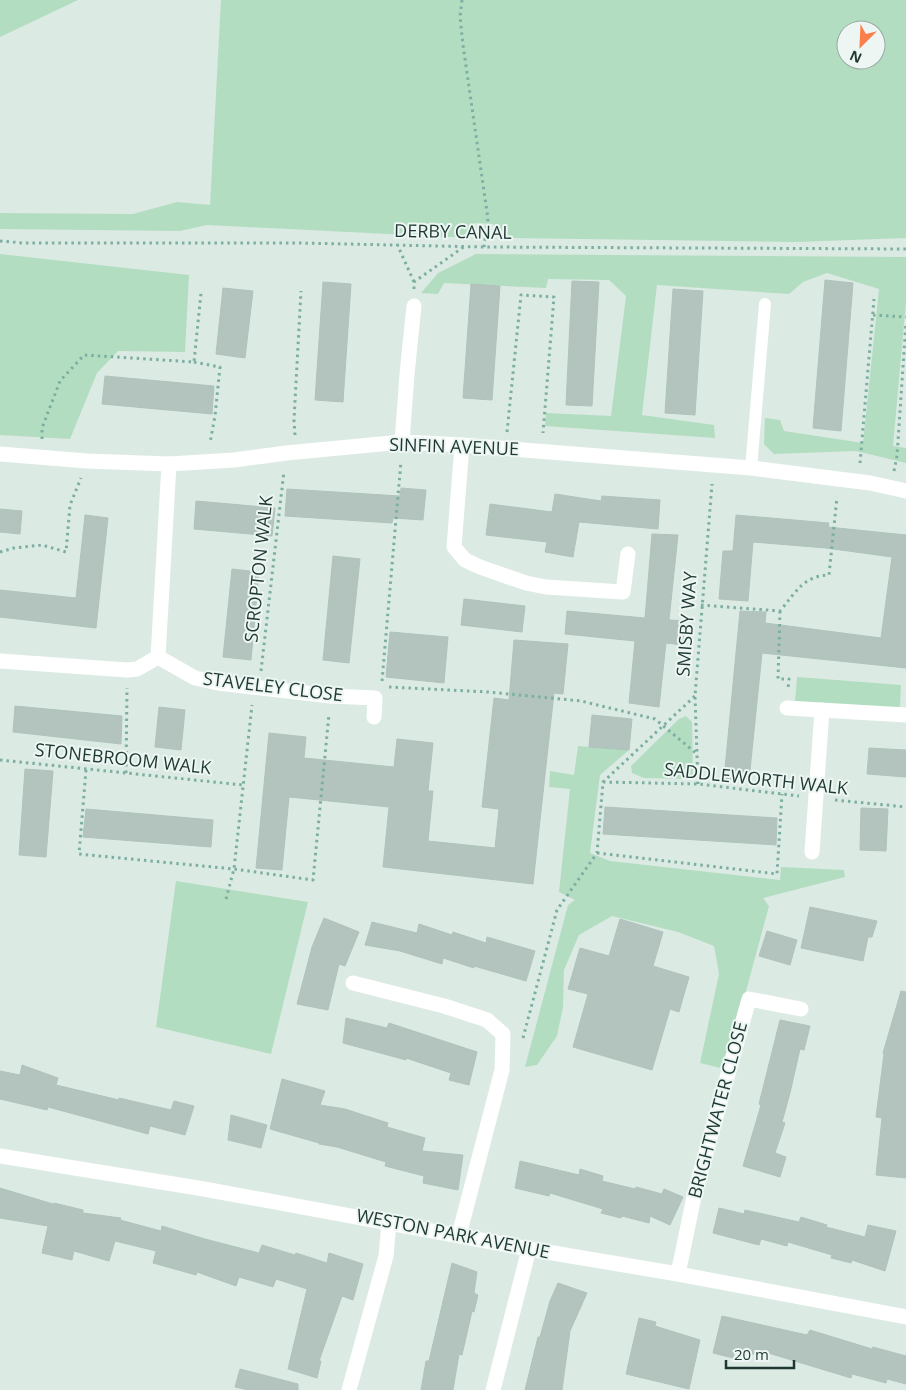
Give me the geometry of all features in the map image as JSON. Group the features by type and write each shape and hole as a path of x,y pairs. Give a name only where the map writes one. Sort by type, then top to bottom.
{"street":[{"path":"402,442 414,306"},
{"name":"SINFIN AVENUE","path":"0,454 87,461 169,464 234,460 291,452 402,442 506,448 751,468 838,478 899,489"},
{"path":"462,445 454,547 465,560 526,584 624,592 628,554"},
{"path":"0,661 127,670 137,668 158,657 169,464"},
{"name":"STAVELEY CLOSE","path":"158,657 195,678 256,688 330,696 376,698 374,717"},
{"path":"787,708 906,715"},
{"path":"812,852 822,710"},
{"path":"353,983 453,1008 487,1020 503,1034 502,1070 459,1235"},
{"name":"BRIGHTWATER CLOSE","path":"678,1274 695,1192 749,999 801,1009"},
{"name":"WESTON PARK AVENUE","path":"0,1156 389,1222 906,1317"},
{"path":"349,1390 386,1256 389,1222"},
{"path":"493,1390 529,1249"}],"lane":[{"path":"751,468 765,304"}],"path":[{"path":"462,0 460,17 463,45 488,219 484,247"},
{"name":"DERBY CANAL","path":"0,241 23,243 397,244 484,247 906,249"},
{"path":"397,244 414,282 414,306"},
{"path":"414,282 465,246"},
{"name":"SCROPTON WALK","path":"226,900 234,869 256,688 291,452 301,291"},
{"path":"194,362 201,293"},
{"path":"506,448 521,295 554,297 541,451"},
{"path":"857,481 862,449 874,299"},
{"path":"873,315 906,318"},
{"path":"899,489 897,456 906,322"},
{"path":"41,458 42,428 60,380 84,354 194,362 220,367 215,416 207,461"},
{"path":"402,442 382,687 488,692 581,701 655,718 697,754"},
{"path":"0,552 14,548 42,545 66,552 70,505 87,461"},
{"name":"SMISBY WAY","path":"698,784 695,696 701,604 714,466"},
{"path":"787,708 789,679 778,679 780,611 807,580 818,575 829,575 838,478"},
{"path":"701,604 780,611"},
{"path":"126,773 127,670"},
{"path":"86,770 79,854 234,869 313,880 330,696"},
{"path":"522,1043 557,910 597,853 602,782 695,696"},
{"name":"STONEBROOM WALK","path":"0,760 243,785"},
{"name":"SADDLEWORTH WALK","path":"602,782 698,784 889,807 906,807"},
{"path":"597,853 777,874 782,794"}],"green space":[{"path":"0,0 78,0 0,37"},
{"path":"221,0 906,0 906,238 796,242 503,238 493,224 475,223 466,237 207,225 180,231 0,229 0,213 133,214 177,202 210,205"},
{"path":"0,254 189,275 185,352 118,351 97,373 70,439 0,435"},
{"path":"476,254 906,257 906,302 893,446 906,448 906,463 856,451 774,454 764,444 765,418 780,420 784,431 863,443 879,289 827,273 803,282 789,294 657,285 642,415 714,425 715,438 545,426 546,413 611,416 626,296 609,280 548,279 546,288 444,283 438,294 421,293 438,273"},
{"path":"797,677 901,685 900,706 896,709 795,702"},
{"path":"686,716 692,722 693,779 644,778 632,773 631,766 679,719"},
{"path":"578,746 629,750 600,775 590,853 610,861 780,880 781,867 844,870 845,877 763,898 769,906 725,1069 700,1063 719,974 714,946 678,932 612,916 579,935 564,970 563,1007 557,1036 537,1065 525,1067 568,905 575,900 559,892 570,789 549,787 550,771 574,775"},
{"path":"176,881 308,902 271,1054 156,1027"}],"building":[{"path":"825,280 853,283 841,431 813,428"},
{"path":"572,281 599,282 592,406 566,405"},
{"path":"323,282 351,284 343,402 315,400"},
{"path":"471,284 500,286 492,400 463,398"},
{"path":"223,288 253,291 245,358 216,354"},
{"path":"673,289 703,291 695,415 665,413"},
{"path":"105,376 214,386 212,414 102,404"},
{"path":"401,488 426,490 423,520 393,518 392,523 285,516 287,489 400,496"},
{"path":"555,494 601,501 602,496 660,500 658,529 579,522 573,557 545,552 547,542 486,535 490,504 552,512"},
{"path":"196,501 275,508 272,536 194,529"},
{"path":"0,509 22,511 20,534 0,532"},
{"path":"85,515 108,518 96,628 0,617 0,590 76,598"},
{"path":"736,515 829,523 828,527 906,535 906,668 762,653 749,780 724,779 740,611 766,612 765,623 881,638 892,557 826,548 753,542 748,601 719,599 723,551 733,551"},
{"path":"652,534 678,535 669,620 685,621 683,645 666,643 659,707 629,703 635,641 565,634 567,611 645,618"},
{"path":"333,556 360,559 349,663 323,660"},
{"path":"232,569 259,572 251,660 223,657"},
{"path":"464,599 525,606 522,632 461,625"},
{"path":"390,632 448,637 444,683 386,677"},
{"path":"514,640 568,644 563,694 554,693 533,884 383,867 389,807 289,797 282,870 256,868 269,733 306,737 304,758 394,767 397,739 433,743 428,791 433,791 428,841 495,848 499,809 482,807 494,698 509,700"},
{"path":"15,706 122,716 121,744 13,732"},
{"path":"159,707 185,710 181,750 155,747"},
{"path":"592,715 632,719 629,750 589,747"},
{"path":"869,748 906,750 906,777 867,774"},
{"path":"25,769 53,771 46,857 19,855"},
{"path":"605,807 777,818 776,845 603,834"},
{"path":"861,808 888,809 886,851 860,850"},
{"path":"86,809 213,820 211,847 83,837"},
{"path":"810,907 877,921 872,937 868,937 863,961 801,948"},
{"path":"324,918 359,932 345,966 339,964 328,1010 297,1004 312,947"},
{"path":"620,919 663,932 653,966 689,977 679,1012 670,1009 652,1070 573,1047 588,994 568,989 580,948 609,956"},
{"path":"372,922 417,933 419,924 452,935 453,932 486,943 487,937 535,951 526,981 443,958 442,964 400,951 365,945"},
{"path":"767,931 797,940 790,965 759,956"},
{"path":"901,991 906,992 906,1178 876,1175 882,1118 876,1117 883,1053"},
{"path":"346,1018 387,1028 389,1023 477,1052 469,1085 449,1080 451,1073 406,1058 406,1060 343,1043"},
{"path":"780,1020 810,1026 804,1050 800,1049 782,1122 785,1123 775,1153 786,1157 780,1177 743,1166 761,1105 759,1104"},
{"path":"22,1065 58,1078 56,1085 171,1110 174,1101 194,1106 185,1135 150,1126 148,1134 48,1107 47,1110 0,1099 0,1071 20,1075"},
{"path":"282,1079 325,1091 320,1105 345,1109 388,1123 387,1127 425,1138 422,1151 463,1155 458,1190 423,1183 424,1176 385,1166 386,1162 270,1129"},
{"path":"231,1115 267,1125 261,1148 228,1140"},
{"path":"520,1161 579,1175 580,1169 603,1176 602,1181 662,1194 664,1189 683,1197 670,1225 650,1216 649,1223 622,1216 621,1218 601,1213 603,1209 550,1193 549,1196 515,1188"},
{"path":"0,1188 53,1204 83,1210 83,1213 121,1218 120,1220 161,1231 162,1226 259,1253 262,1245 327,1263 329,1253 363,1264 353,1300 342,1296 319,1361 321,1361 317,1378 288,1369 307,1289 276,1279 273,1287 239,1277 236,1286 197,1272 196,1275 153,1263 156,1251 115,1241 109,1261 74,1251 72,1260 42,1253 48,1226 0,1218"},
{"path":"719,1208 744,1214 745,1210 799,1222 801,1217 827,1225 826,1227 865,1237 868,1225 896,1231 885,1271 852,1260 851,1263 831,1258 832,1255 788,1242 787,1246 761,1239 759,1245 713,1233"},
{"path":"452,1263 477,1272 474,1293 478,1295 474,1312 472,1311 462,1355 459,1354 453,1390 421,1390 426,1361 429,1361"},
{"path":"558,1283 587,1293 570,1331 562,1390 525,1390 538,1337 540,1337 550,1301"},
{"path":"722,1316 807,1335 810,1330 872,1349 873,1347 906,1356 906,1384 887,1379 886,1383 852,1374 851,1378 765,1352 764,1357 735,1349 733,1358 713,1353"},
{"path":"639,1318 656,1322 655,1326 700,1340 689,1389 626,1374"},
{"path":"240,1369 298,1384 298,1390 248,1390 235,1387"}]}
